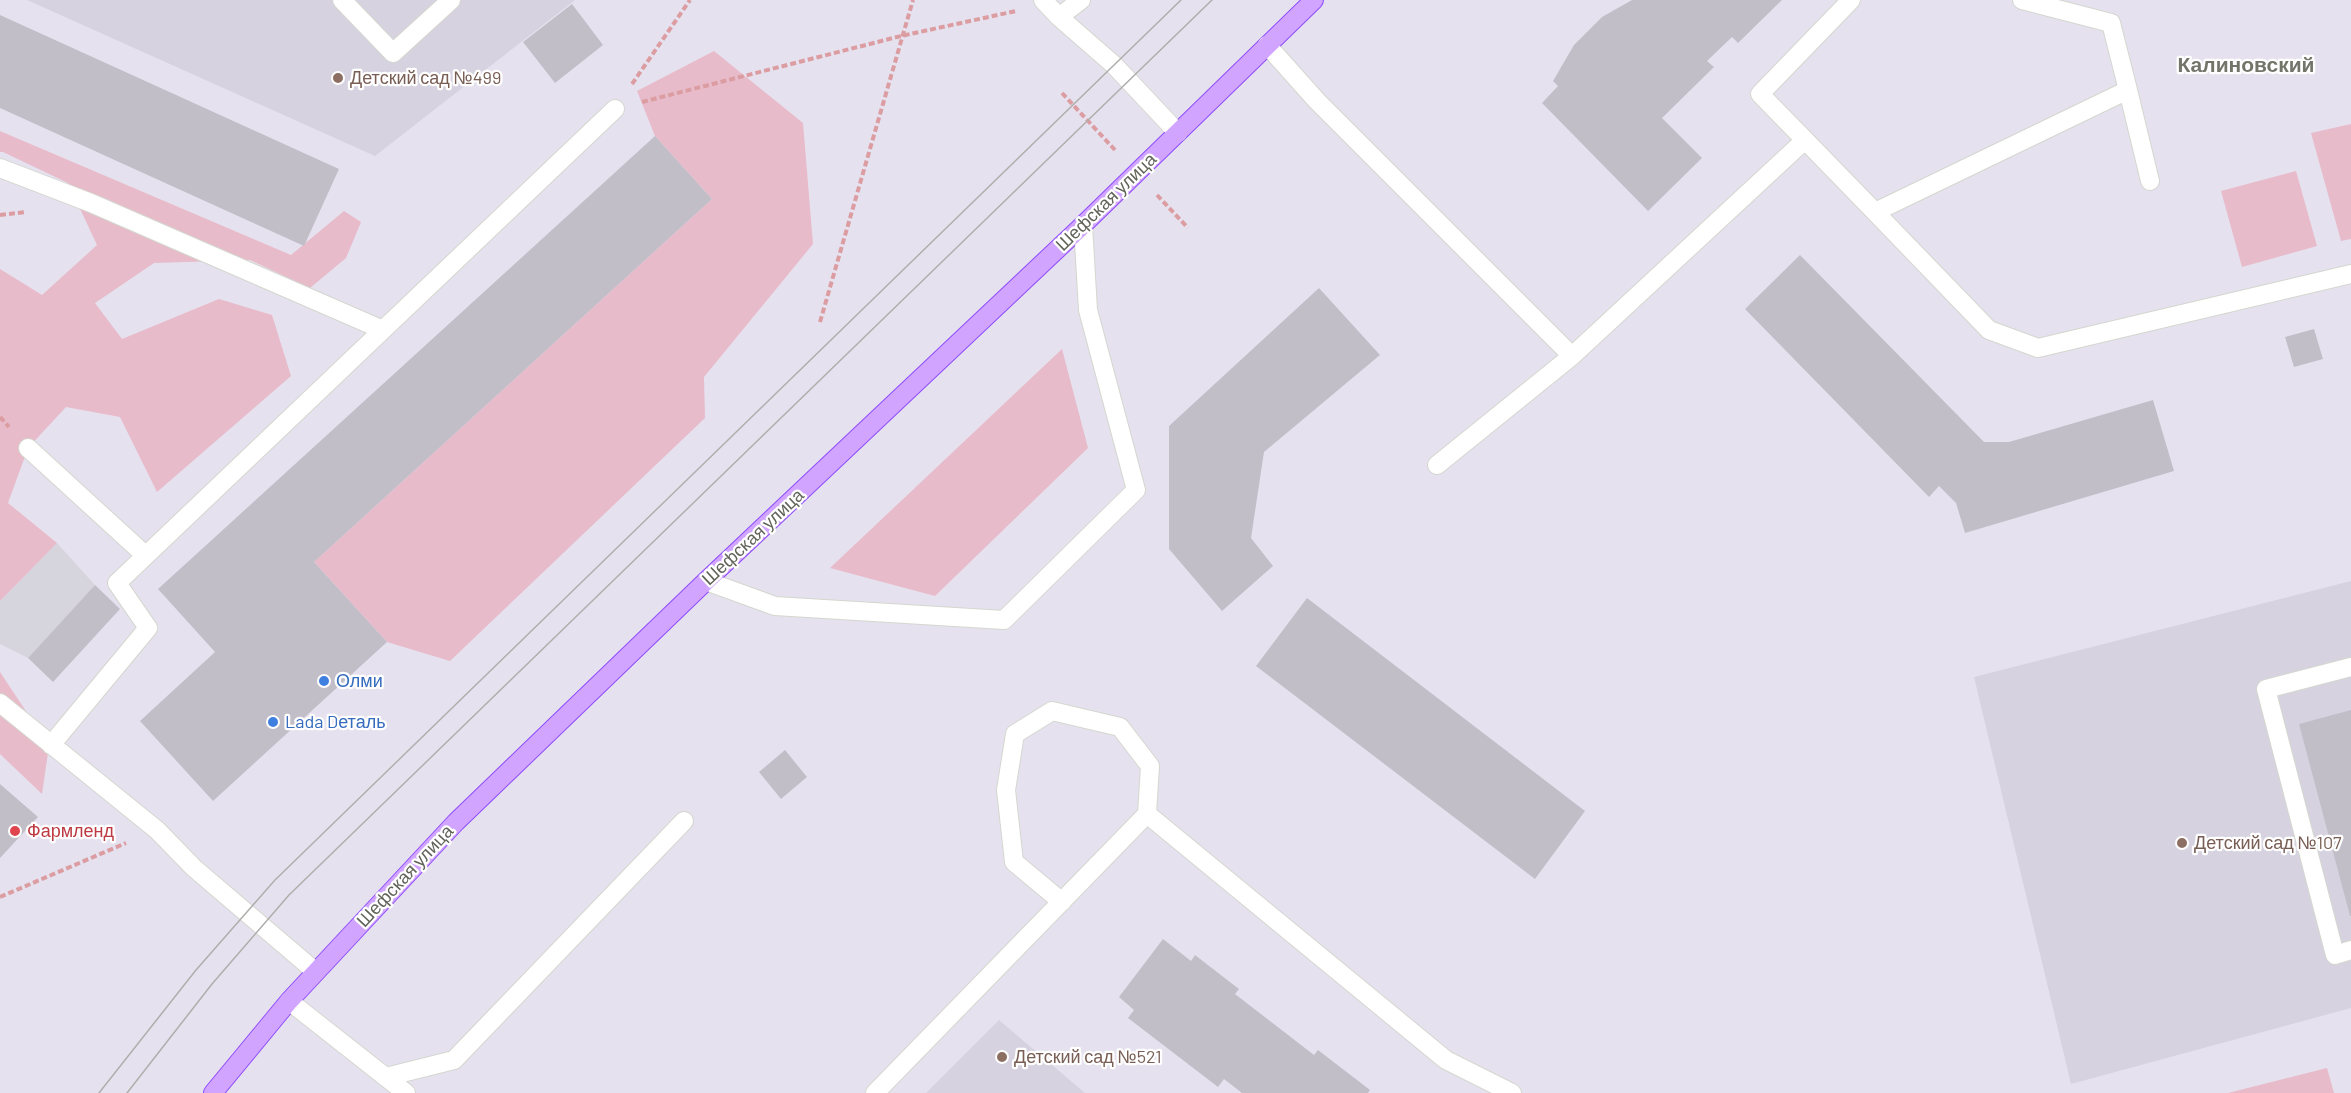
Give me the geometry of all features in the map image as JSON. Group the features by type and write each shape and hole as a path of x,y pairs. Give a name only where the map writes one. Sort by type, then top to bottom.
{"main road":[{"name":"Шефская улица","path":"213,1093 289,1001 456,822 706,581 1083,225 1314,0"}],"lane":[{"path":"342,0 393,52 451,0"},
{"path":"1050,7 1081,0"},
{"path":"1851,0 1760,94 1989,330 2038,348 2351,274"},
{"path":"2022,0 2111,23 2150,181"},
{"path":"1050,7 1114,65 1178,133"},
{"path":"1267,45 1317,101 1572,356"},
{"path":"1875,212 2128,90"},
{"path":"51,745 148,628 117,584 615,109"},
{"path":"1437,465 1572,356 1805,140"},
{"path":"0,168 91,203 383,330"},
{"path":"706,581 775,606 1004,620 1136,490 1088,310 1083,225"},
{"path":"28,448 145,555"},
{"path":"2351,667 2266,689 2335,955 2351,950"},
{"path":"0,703 158,830 194,868 316,972"},
{"path":"875,1093 1062,902 1147,814 1150,766 1120,728 1052,711 1015,734 1006,790 1014,862 1062,902"},
{"path":"1147,814 1446,1060 1512,1093"},
{"path":"386,1077 454,1060 684,820"},
{"path":"289,1001 406,1093"}],"path":[{"path":"615,109 690,0"},
{"path":"820,322 913,0"},
{"path":"615,109 901,36 1050,7"},
{"path":"0,897 158,830"}],"shaded area":[{"name":"Детский сад №499","path":"27,0 575,0 375,156"},
{"path":"714,51 803,123 813,244 704,377 705,418 450,661 387,642 314,562 712,199 655,136 637,91"},
{"path":"2351,124 2351,239 2341,241 2311,133"},
{"path":"0,131 291,255 344,211 361,222 346,258 310,288 250,260 154,263 95,303 122,339 219,299 272,315 291,376 157,492 120,417 66,407 28,448 8,503 57,543 0,601 0,269 42,295 97,245 68,183 0,152"},
{"path":"2296,171 2317,246 2242,267 2221,191"},
{"path":"1062,349 1088,448 935,596 830,568"},
{"path":"57,543 95,585 28,658 0,644 0,601"},
{"name":"Детский сад №107","path":"2351,581 2351,1008 2071,1084 1974,677"},
{"path":"0,672 49,746 42,794 0,754"},
{"name":"Детский сад №521","path":"999,1020 1085,1093 926,1093"},
{"path":"2327,1068 2334,1093 2228,1093"}],"building":[{"path":"1632,0 1782,0 1738,43 1732,37 1707,61 1714,67 1662,118 1702,158 1648,211 1542,103 1558,86 1553,81 1574,45 1602,17"},
{"path":"572,4 603,45 555,83 523,42"},
{"path":"0,15 339,169 304,246 0,108"},
{"path":"655,136 712,199 314,562 387,642 213,801 140,721 215,652 158,589"},
{"path":"1800,255 1984,442 2009,442 2153,400 2174,471 1965,533 1956,503 1939,486 1929,497 1745,309"},
{"path":"1319,288 1380,355 1264,452 1251,538 1273,566 1222,611 1169,549 1169,426"},
{"path":"2314,329 2323,359 2294,367 2285,337"},
{"path":"95,585 120,609 53,682 28,658"},
{"path":"1307,598 1585,811 1535,879 1256,666"},
{"path":"2351,710 2351,916 2350,916 2299,724"},
{"path":"785,750 807,777 781,799 759,772"},
{"path":"0,784 38,817 0,858"},
{"path":"1163,939 1191,961 1195,955 1239,989 1235,994 1314,1055 1318,1050 1370,1090 1368,1093 1242,1093 1224,1079 1218,1087 1128,1018 1134,1010 1119,997"}],"tram line":[{"path":"99,1093 196,970 275,880 1181,0"},
{"path":"127,1093 212,984 289,895 1212,0"}],"place":[{"name":"Детский сад №499","path":"338,78"},
{"name":"Олми","path":"324,681"},
{"name":"Lada Dеталь","path":"273,722"},
{"name":"Фармленд","path":"15,831"},
{"name":"Детский сад №107","path":"2182,843"},
{"name":"Детский сад №521","path":"1002,1057"}],"district":[{"name":"Калиновский","path":"2246,65"}]}
